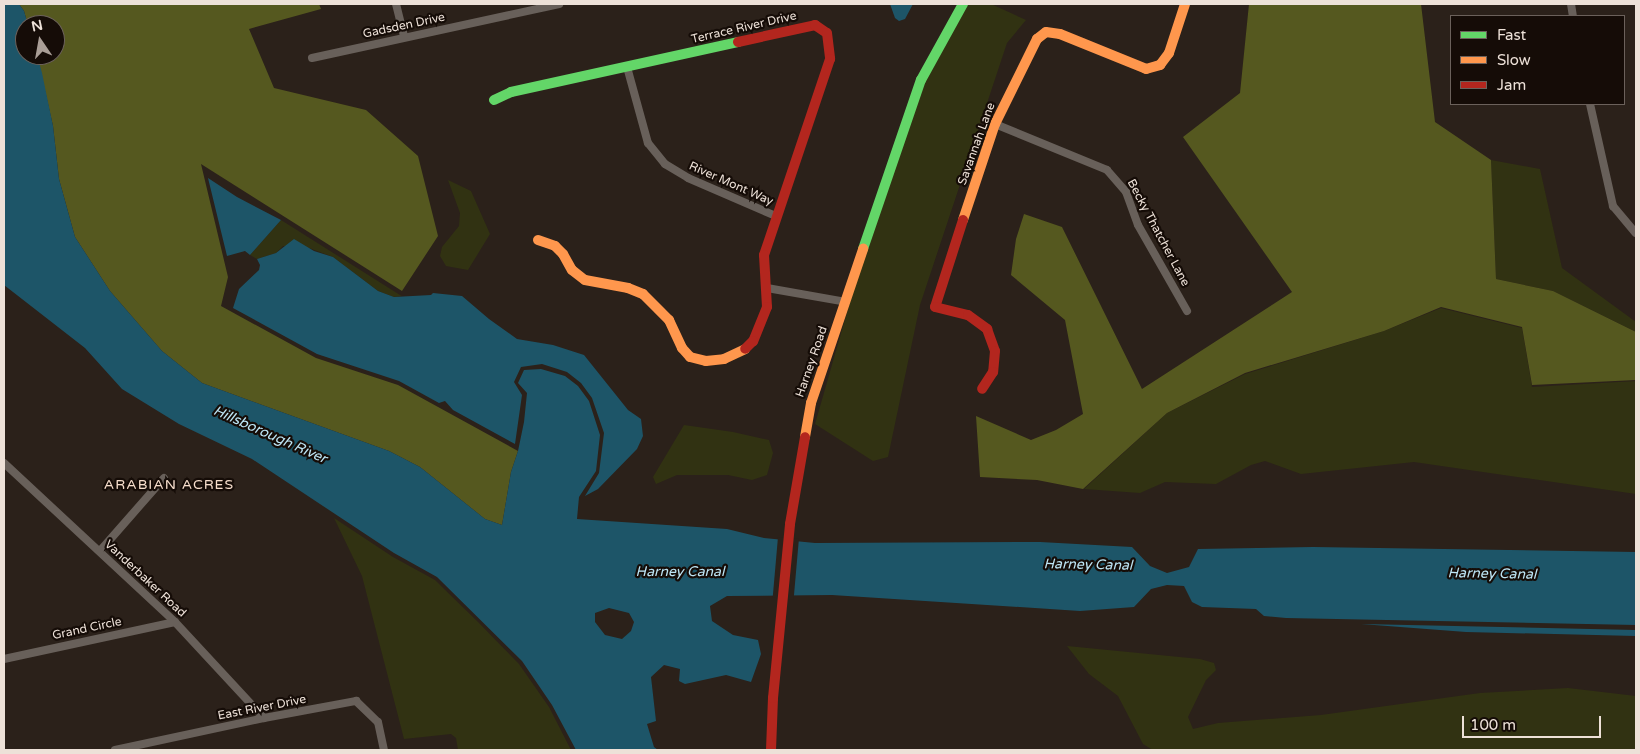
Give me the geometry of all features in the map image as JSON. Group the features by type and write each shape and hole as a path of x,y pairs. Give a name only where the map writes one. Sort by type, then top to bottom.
{"street":[{"path":"396,4 404,37"},
{"path":"518,4 520,12"},
{"name":"Gadsden Drive","path":"312,58 559,4"},
{"name":"Harney Road","path":"771,750 773,698 790,524 811,403 922,80 963,4"},
{"name":"Savannah Lane","path":"982,389 993,372 995,351 986,329 968,316 935,307 996,124 1037,39 1046,32 1060,34 1146,69 1160,65 1169,53 1185,4"},
{"name":"Terrace River Drive","path":"494,100 511,92 815,25 827,33 830,60 764,255 767,307 753,341 744,349 724,359 706,362 690,357 682,348 669,320 644,294 628,288 585,280 572,270 563,254 555,246 538,240"},
{"name":"River Mont Way","path":"627,67 648,144 665,164 688,178 776,216"},
{"path":"1590,105 1613,206 1636,233"},
{"name":"Becky Thatcher Lane","path":"996,124 1107,170 1126,192 1138,225 1186,311"},
{"path":"767,288 846,302"},
{"name":"Vanderbaker Road","path":"4,463 175,622 264,718"},
{"path":"100,551 164,478"},
{"name":"Grand Circle","path":"4,659 175,622"},
{"name":"East River Drive","path":"115,750 264,718 356,701 378,722 384,750"}],"shaded area":[{"path":"965,4 991,4 1026,20 1007,43 920,305 888,457 873,461 815,424 854,288 916,100"},
{"path":"1491,160 1540,169 1562,268 1636,322 1636,332 1553,291 1496,279"},
{"path":"448,180 471,191 490,234 468,270 446,266 440,256 442,247 459,226 460,213"},
{"path":"281,220 402,296 394,297 378,291 333,257 309,248 283,246 276,253 257,259 250,255"},
{"path":"1441,308 1522,328 1532,387 1636,381 1636,494 1414,462 1301,474 1265,461 1251,465 1216,484 1165,482 1140,493 1084,489 1167,413 1245,374 1384,331"},
{"path":"684,425 733,432 769,440 773,453 767,475 752,480 728,475 677,475 656,484 653,477"},
{"path":"334,518 393,557 435,580 478,622 519,664 549,707 571,750 458,750 456,738 451,734 404,739 362,576"},
{"path":"1067,646 1200,659 1214,663 1216,670 1206,680 1188,717 1193,729 1218,723 1321,715 1480,693 1568,688 1636,696 1636,750 1153,750 1143,744 1118,696 1089,674"}],"green space":[{"path":"19,4 319,4 321,9 249,29 274,88 366,110 418,156 438,236 402,291 201,164 228,277 221,306 316,358 398,385 518,451 511,472 502,525 485,519 420,467 389,451 202,383 162,351 110,291 75,237 59,179 53,126 39,65 65,65 65,15 25,15"},
{"path":"1249,4 1421,4 1435,122 1491,160 1496,279 1553,291 1636,332 1636,380 1532,385 1522,327 1441,307 1384,331 1245,373 1167,413 1083,489 1037,480 980,477 976,416 1031,440 1056,430 1083,414 1065,320 1011,275 1016,239 1024,214 1062,227 1142,389 1292,292 1183,137 1240,93"}],"water":[{"path":"4,4 19,4 24,11 25,15 15,15 15,65 40,65 53,126 59,179 75,237 110,291 162,351 202,383 389,451 420,467 485,519 502,525 511,472 524,422 527,393 518,383 524,370 541,369 565,376 578,386 589,401 600,435 596,471 579,497 577,519 727,529 764,538 815,543 1040,542 1132,547 1150,566 1167,573 1189,567 1198,549 1313,547 1636,552 1636,625 1286,618 1264,616 1256,609 1202,607 1192,602 1184,586 1167,585 1151,589 1134,607 1080,611 832,595 727,596 710,606 712,621 733,635 758,640 761,654 751,682 726,675 685,684 679,681 680,669 664,665 651,677 656,721 647,724 654,747 658,750 576,750 552,705 522,661 437,577 394,553 252,459 179,424 122,389 85,348 4,285","holes":["609,608 629,613 634,622 631,631 622,639 605,635 595,622 595,613"]},
{"path":"890,4 913,4 905,19 899,21 895,18"},
{"path":"208,178 237,197 281,220 250,255 245,251 227,256"},
{"path":"294,239 314,251 333,257 378,291 394,297 431,295 433,293 462,296 517,339 553,345 584,355 628,410 641,419 643,436 637,449 598,489 585,496 599,473 604,433 592,398 581,383 567,372 542,364 521,367 514,382 522,395 515,444 453,410 445,401 439,403 399,381 317,354 233,308 239,289 259,270 260,265 257,259 276,253"},
{"path":"1361,624 1636,630 1636,636 1466,632"}],"pier":[{"path":"778,537 799,539 794,600 773,598"}],"traffic: fast":[{"path":"863,249 921,80 963,4"},
{"path":"494,100 511,92 738,42"}],"traffic: slow":[{"path":"963,220 995,124 1037,39 1046,32 1060,34 1146,69 1160,65 1169,53 1185,4"},
{"path":"538,240 555,246 563,254 572,270 585,280 628,288 643,294 669,320 682,348 690,357 706,361 724,359 745,349"},
{"path":"805,437 811,403 863,249"}],"traffic: jam":[{"path":"738,42 815,25 827,33 830,59 764,255 767,307 753,341 745,349"},
{"path":"963,220 935,307 968,315 987,329 995,351 993,372 982,389"},
{"path":"771,750 773,698 790,524 805,437"}],"district":[{"name":"ARABIAN ACRES","path":"169,485"}],"water label":[{"name":"Hillsborough River","path":"270,435"},
{"name":"Harney Canal","path":"1088,565"},
{"name":"Harney Canal","path":"680,572"},
{"name":"Harney Canal","path":"1492,574"}]}
